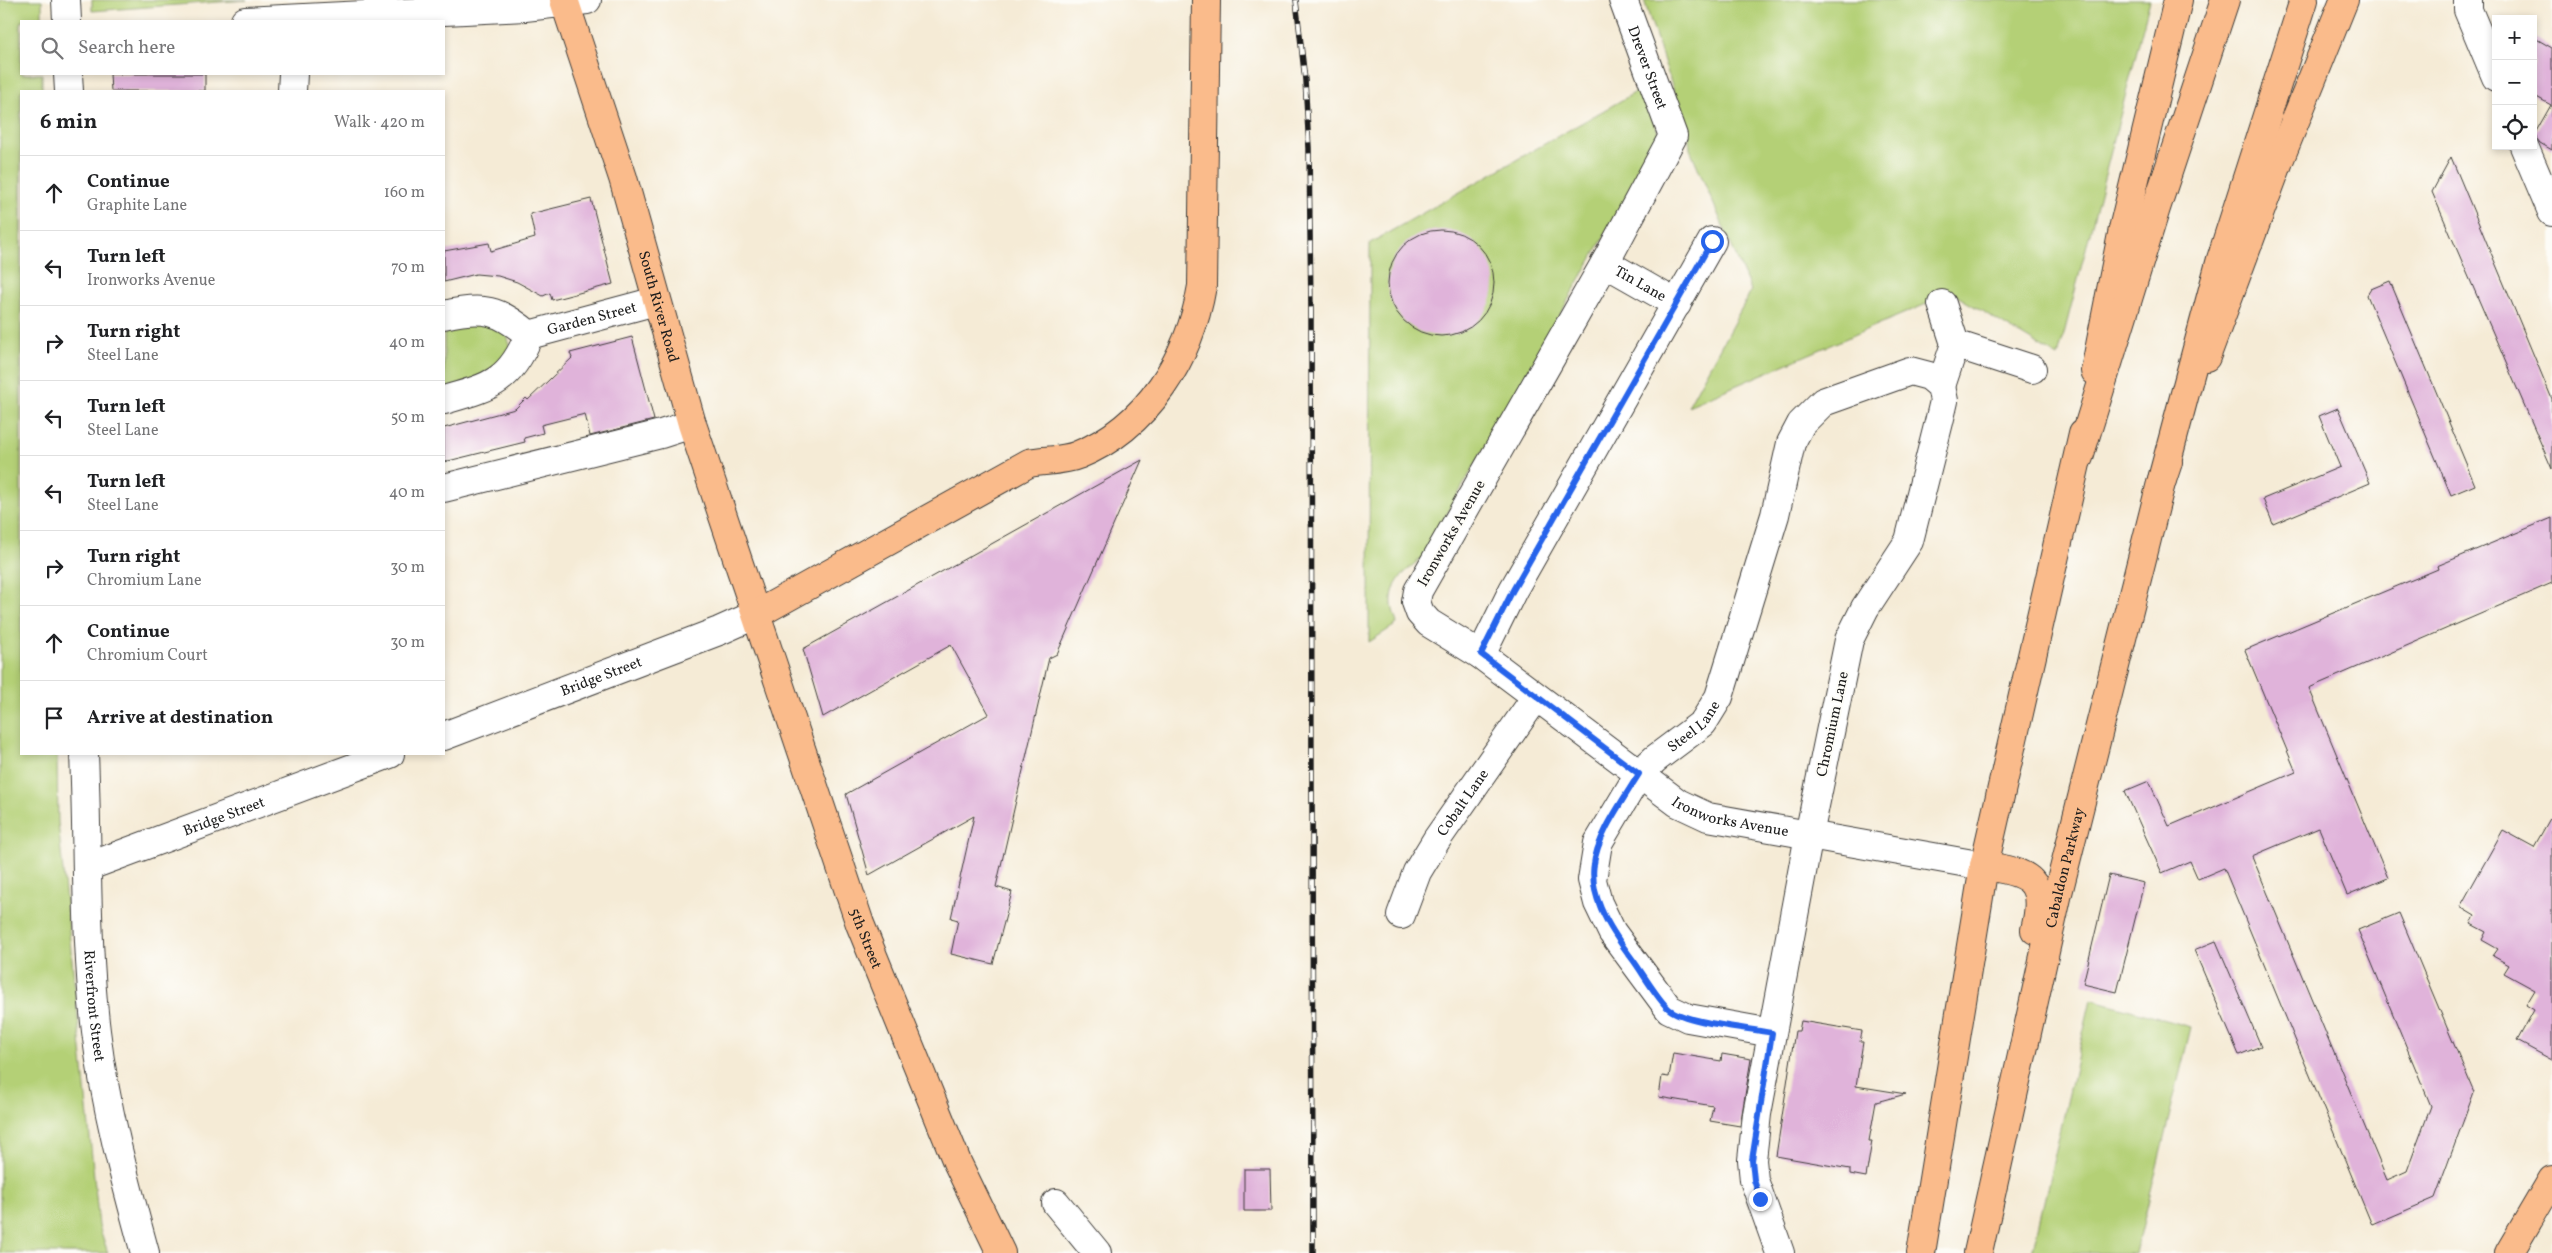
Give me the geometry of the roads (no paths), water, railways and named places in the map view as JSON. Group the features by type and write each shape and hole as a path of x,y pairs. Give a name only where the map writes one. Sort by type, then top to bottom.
{"main road":[{"path":"757,614 1029,463 1076,456 1120,430 1144,409 1163,386 1177,363 1198,312 1202,286 1204,252 1206,0"},
{"path":"1921,1253 1984,866 2078,458 2123,229 2178,0"},
{"path":"2078,458 2159,199 2225,0"},
{"path":"2161,484 2221,259 2304,0"},
{"path":"2161,484 2233,281 2344,0"},
{"name":"South River Road","path":"572,1 692,424 757,614"},
{"name":"Cabaldon Parkway","path":"1978,1253 2058,893 2161,484"},
{"name":"5th Street","path":"757,614 775,674 860,924 957,1162 1001,1253"},
{"path":"1984,866 2014,870 2028,878 2038,890 2040,902 2018,1004 2018,1022 2025,1046"},
{"path":"2509,1253 2552,1180"}],"street":[{"path":"66,0 67,20"},
{"name":"Drever Street","path":"1624,0 1673,136"},
{"path":"2468,0 2468,10 2492,67"},
{"path":"292,20 572,1"},
{"path":"68,75 69,90"},
{"path":"292,90 293,75"},
{"name":"Ironworks Avenue","path":"1673,136 1605,263 1418,591 1416,602 1424,619 1481,654 1678,803 1708,817 1984,866"},
{"path":"2526,150 2552,212"},
{"path":"1481,654 1513,590 1712,241"},
{"name":"Tin Lane","path":"1605,263 1677,304"},
{"name":"Garden Street","path":"529,335 656,301"},
{"path":"1941,386 1955,344 1942,304"},
{"name":"Garden Street","path":"445,315 475,308 485,310 518,326 529,335"},
{"name":"Garden Street","path":"445,400 496,383 503,377 523,350 529,335"},
{"path":"1955,344 2032,369"},
{"name":"Steel Lane","path":"1772,1033 1688,1018 1669,1009 1612,932 1598,903 1592,880 1598,843 1639,774 1655,759 1703,723 1719,698 1775,514 1791,443 1801,424 1823,402 1910,371 1928,376 1941,386"},
{"name":"Chromium Lane","path":"1780,1253 1754,1180 1752,1160 1758,1114 1808,835 1849,640 1865,608 1909,541 1944,401 1941,386"},
{"path":"445,488 661,434 692,424"},
{"name":"Bridge Street","path":"445,736 719,631 757,614"},
{"name":"Cobalt Lane","path":"1400,914 1417,872 1437,839 1536,697"},
{"name":"Riverfront Street","path":"84,755 87,907 96,1032 118,1147 145,1253"},
{"name":"Bridge Street","path":"87,867 387,755"},
{"path":"1056,1203 1097,1253"}],"railway":[{"path":"1296,0 1305,80 1309,148 1313,1253"}]}
